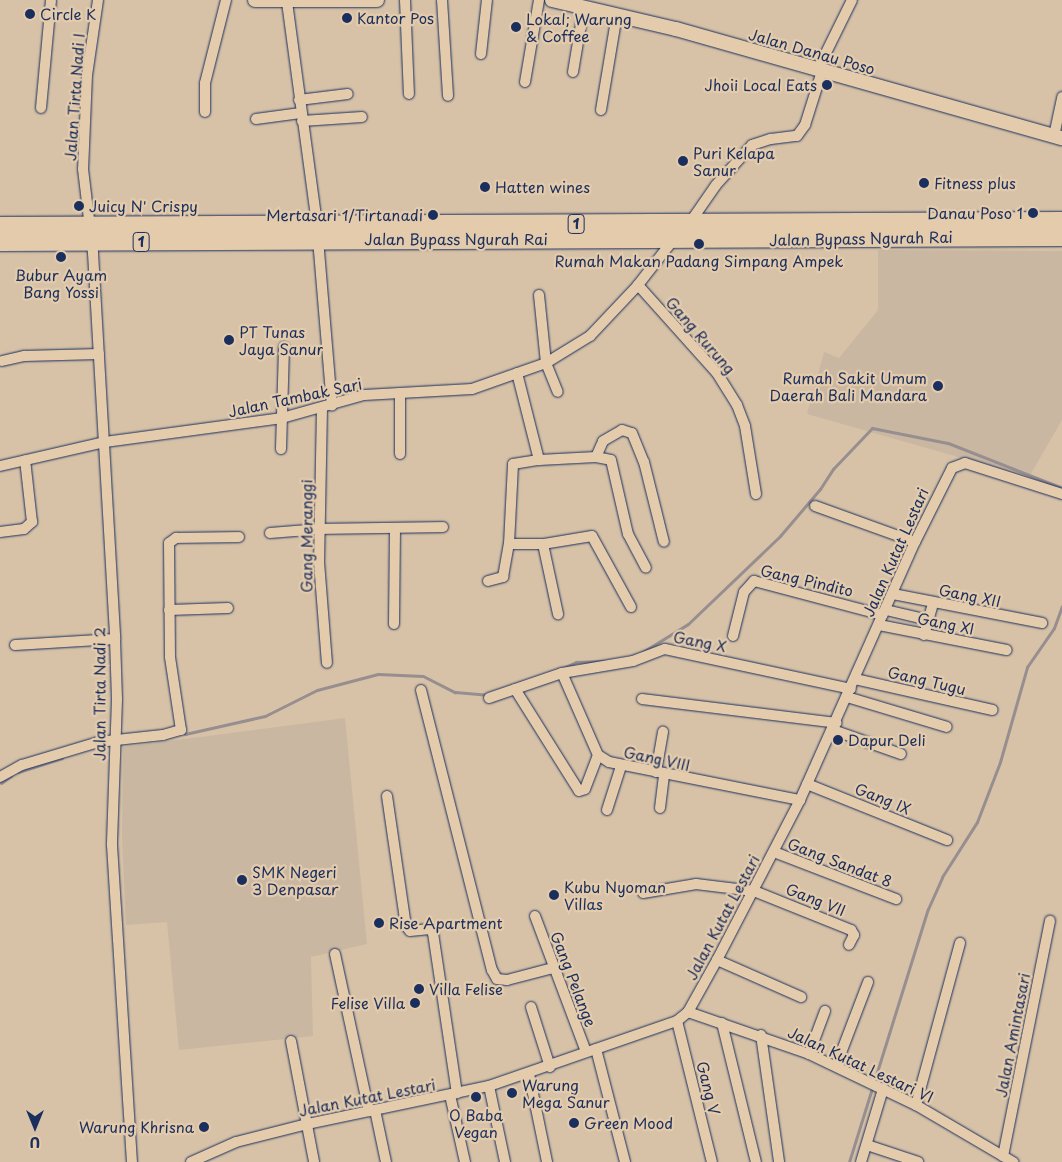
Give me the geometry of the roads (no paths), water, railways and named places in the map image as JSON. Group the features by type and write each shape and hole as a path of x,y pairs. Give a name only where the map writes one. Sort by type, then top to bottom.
{"highway":[{"name":"Jalan Bypass Ngurah Rai","path":"318,231 674,239 792,230 1062,220"},
{"name":"Jalan Bypass Ngurah Rai","path":"0,242 91,234 689,224 792,230 1062,237"},
{"name":"Jalan Bypass Ngurah Rai","path":"0,226 91,234"}],"street":[{"path":"41,108 51,0"},
{"name":"Jalan Tirta Nadi I","path":"91,234 83,133 87,75 98,0"},
{"path":"205,112 205,83 226,0"},
{"path":"255,0 287,2 377,0"},
{"path":"405,0 409,94"},
{"path":"442,0 448,96"},
{"path":"481,54 487,0"},
{"path":"525,82 539,0"},
{"name":"Jalan Danau Poso","path":"552,0 618,14 1058,137"},
{"path":"689,224 716,185 752,145 771,139 790,139 801,131 820,70 852,0"},
{"name":"Gang Meranggi","path":"287,2 318,231 327,406 320,529 323,638 327,663"},
{"path":"573,72 584,6"},
{"path":"601,110 618,14"},
{"path":"299,100 348,94"},
{"path":"1058,137 1062,97"},
{"path":"256,119 362,117"},
{"name":"Jalan Tirta Nadi 2","path":"91,234 105,442 115,639 116,739 112,845 132,1162"},
{"name":"Jalan Tambak Sari","path":"0,466 105,442 282,418 364,396 472,389 546,363 590,336 638,285 674,239"},
{"name":"Gang Rurung","path":"638,285 717,372 737,405 745,426 756,494"},
{"path":"539,295 546,363 558,392"},
{"path":"281,449 284,347"},
{"path":"2,361 24,356 98,354"},
{"path":"517,373 539,460"},
{"path":"400,393 400,454"},
{"path":"596,458 603,441 622,430 632,433 644,462 664,542"},
{"path":"488,581 503,577 509,544 510,469 516,462 539,460 608,458 613,464 628,534 646,568"},
{"path":"0,532 24,529 32,522 25,460"},
{"name":"Jalan Kutat Lestari","path":"191,1162 209,1158 307,1124 489,1086 550,1067 677,1021 688,1012 717,960 800,800 835,726 944,480 957,464 965,463 1062,494"},
{"path":"815,506 915,542"},
{"path":"270,533 320,529 443,527"},
{"path":"394,624 395,529"},
{"path":"509,544 543,544 589,535 595,537 631,607"},
{"path":"0,777 47,757 116,739 163,735 181,730 173,693 169,610 171,540 239,537"},
{"path":"543,544 558,614"},
{"name":"Gang Pindito","path":"733,636 744,592 754,582 883,617"},
{"name":"Gang XII","path":"893,594 1042,623"},
{"path":"924,635 933,603"},
{"path":"169,610 228,608"},
{"path":"883,617 928,620"},
{"name":"Gang XI","path":"883,617 924,635 1007,650"},
{"path":"15,645 115,639"},
{"name":"Gang X","path":"489,698 562,673 633,661 666,649 849,693 947,727"},
{"path":"515,689 579,791 585,789 598,755 562,673"},
{"name":"Gang Tugu","path":"855,679 993,710"},
{"path":"421,690 492,970 498,979 507,980 552,968"},
{"path":"642,698 835,726 901,754"},
{"path":"660,808 663,732"},
{"name":"Gang VIII","path":"598,755 621,766 800,800"},
{"path":"607,810 621,766"},
{"name":"Gang IX","path":"807,784 947,840"},
{"path":"387,796 406,926 410,931 430,929 433,933 465,1162"},
{"name":"Gang Sandat 8","path":"774,852 896,900"},
{"path":"643,893 696,884 754,891"},
{"name":"Gang VII","path":"754,891 851,930 854,935 849,945"},
{"name":"Gang Pelange","path":"535,916 552,968 591,1051 625,1162"},
{"name":"Jalan Amintasari","path":"1009,1160 1050,921"},
{"path":"916,1104 960,944"},
{"path":"335,954 386,1162"},
{"path":"717,960 801,997"},
{"path":"836,1066 868,982"},
{"path":"531,1007 550,1067"},
{"path":"809,1054 825,1011"},
{"name":"Jalan Kutat Lestari VI","path":"688,1012 761,1035 836,1066 916,1104 1009,1160"},
{"name":"Gang V","path":"677,1021 712,1162"},
{"path":"722,1023 756,1162"},
{"path":"761,1035 779,1162"},
{"path":"291,1041 314,1162"},
{"path":"529,1074 547,1162"},
{"path":"489,1086 505,1162"},
{"path":"861,1162 881,1088"},
{"path":"867,1145 918,1162"}],"waterway":[{"path":"641,653 688,624 780,536 820,489 833,469 872,428 948,443 1062,488"},
{"path":"849,1162 928,909 942,877 977,822 1000,762 1027,667 1054,628 1062,606"},
{"path":"561,669 576,662 604,661"},
{"path":"185,734 265,716 317,690 378,674 423,676 455,692 487,695"},
{"path":"18,772 62,758"},
{"path":"1,783 11,776"}],"place":[{"name":"Circle K","path":"30,14"},
{"name":"Kantor Pos","path":"347,18"},
{"name":"Lokal; Warung & Coffee","path":"516,27"},
{"name":"Jhoii Local Eats","path":"827,85"},
{"name":"Puri Kelapa Sanur","path":"683,161"},
{"name":"Fitness plus","path":"924,183"},
{"name":"Hatten wines","path":"485,187"},
{"name":"Juicy N' Crispy","path":"79,206"},
{"name":"Danau Poso 1","path":"1033,213"},
{"name":"Mertasari 1/Tirtanadi","path":"433,215"},
{"name":"Rumah Makan Padang Simpang Ampek","path":"699,244"},
{"name":"Bubur Ayam Bang Yossi","path":"61,257"},
{"name":"PT Tunas Jaya Sanur","path":"229,340"},
{"name":"Rumah Sakit Umum Daerah Bali Mandara","path":"938,386"},
{"name":"Dapur Deli","path":"838,740"},
{"name":"SMK Negeri 3 Denpasar","path":"242,880"},
{"name":"Kubu Nyoman Villas","path":"554,895"},
{"name":"Rise Apartment","path":"379,923"},
{"name":"Villa Felise","path":"419,989"},
{"name":"Felise Villa","path":"415,1003"},
{"name":"Warung Mega Sanur","path":"512,1093"},
{"name":"O Baba Vegan","path":"476,1097"},
{"name":"Green Mood","path":"574,1123"},
{"name":"Warung Khrisna","path":"204,1127"}]}
